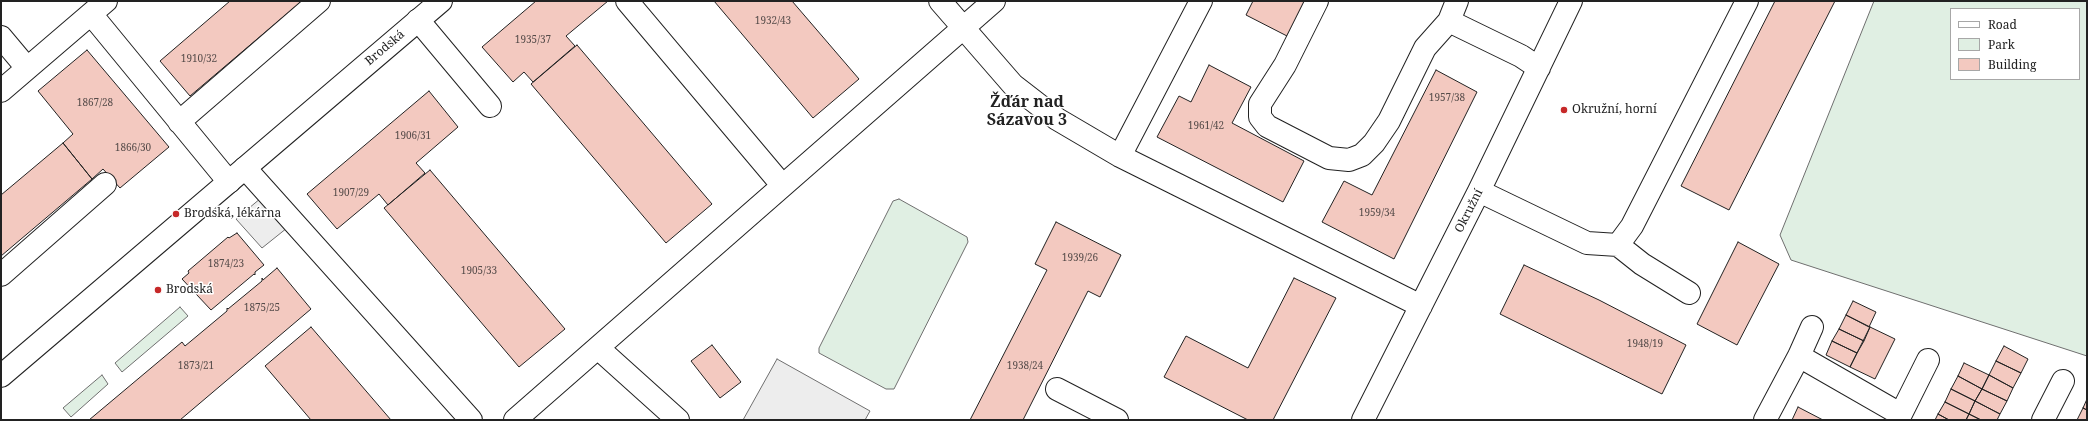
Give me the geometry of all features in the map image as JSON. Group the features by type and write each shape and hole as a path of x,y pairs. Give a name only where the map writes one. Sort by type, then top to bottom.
{"street":[{"path":"179,122 319,1"},
{"name":"Brodská","path":"1,376 441,1"},
{"path":"627,1 782,185"},
{"path":"940,1 1013,85 1057,119 1120,156 1421,306"},
{"path":"515,420 994,1"},
{"path":"1120,156 1201,1"},
{"path":"1317,1 1285,65 1260,104 1260,117 1267,126 1329,158 1349,160 1362,155 1374,143 1389,121 1425,48 1449,21 1457,1"},
{"name":"Okružní","path":"1364,420 1480,191 1571,1"},
{"path":"1618,245 1632,226 1747,1"},
{"path":"1,91 98,8 179,122 229,182"},
{"path":"418,20 490,106"},
{"path":"1449,21 1521,56 1539,68"},
{"path":"1,37 27,68"},
{"path":"245,168 471,420"},
{"path":"1,275 105,184"},
{"path":"1480,191 1587,243 1618,245 1642,264 1689,293"},
{"path":"1765,420 1799,356 1812,327"},
{"path":"598,348 678,420"},
{"path":"1799,356 1899,417 1928,360"},
{"path":"2043,420 2063,381"},
{"path":"1057,389 1117,420"}],"green space":[{"path":"1874,1 2087,1 2087,356 1791,260 1780,235"},
{"path":"899,199 967,237 968,242 894,389 886,389 819,353 819,348 893,201"},
{"path":"180,307 188,316 122,372 115,363"},
{"path":"102,375 108,384 71,417 63,408"}],"shaded area":[{"path":"261,198 287,228 262,248 236,219"},
{"path":"777,359 870,411 865,420 743,420"}],"building":[{"path":"230,1 302,1 190,96 160,61"},
{"path":"536,1 608,1 566,36 575,46 533,82 524,72 513,82 482,47"},
{"path":"714,1 792,1 859,79 813,118"},
{"path":"1253,1 1306,1 1287,36 1246,15"},
{"path":"1775,1 1835,1 1729,210 1681,186"},
{"path":"577,45 712,204 666,243 531,84"},
{"path":"87,50 169,147 120,188 103,169 92,179 63,143 73,134 38,91"},
{"path":"1209,65 1251,87 1232,123 1304,161 1283,202 1157,137 1179,96 1191,102"},
{"path":"1436,70 1477,92 1394,259 1322,222 1344,181 1372,195"},
{"path":"429,91 458,127 416,163 425,173 388,205 379,194 337,229 307,194"},
{"path":"63,143 92,179 1,256 1,195"},
{"path":"430,170 565,329 519,367 384,208"},
{"path":"1056,222 1121,255 1100,297 1088,291 1023,420 970,420 1047,270 1035,264"},
{"path":"237,233 264,265 255,272 255,275 254,274 211,310 182,279 189,273 188,271 228,237 229,238"},
{"path":"1738,242 1779,264 1737,345 1697,324"},
{"path":"1524,265 1599,300 1686,345 1662,394 1500,314"},
{"path":"277,268 311,309 180,420 89,420 182,342 185,346 227,311 227,308 228,309 262,281 262,278 263,280"},
{"path":"1294,278 1336,298 1273,420 1248,420 1164,377 1186,336 1248,368"},
{"path":"1853,301 1876,312 1869,327 1846,315"},
{"path":"1846,315 1870,327 1864,341 1839,329"},
{"path":"311,327 391,420 311,420 265,366"},
{"path":"1870,327 1895,339 1875,379 1850,367"},
{"path":"1839,329 1864,341 1857,353 1832,341"},
{"path":"1832,341 1857,353 1850,367 1826,355"},
{"path":"712,345 741,382 720,398 691,361"},
{"path":"2004,346 2028,359 2021,373 1996,361"},
{"path":"1996,361 2021,373 2013,388 1989,375"},
{"path":"1964,363 1989,375 1982,389 1958,376"},
{"path":"1989,375 2013,388 2007,401 1982,389"},
{"path":"1958,376 1982,389 1975,401 1951,389"},
{"path":"1951,389 1975,401 1969,414 1945,402"},
{"path":"1982,389 2007,401 2000,414 1975,401"},
{"path":"2087,399 2087,410 2083,408"},
{"path":"1975,401 2000,414 1997,420 1981,420 1969,414"},
{"path":"1945,402 1969,414 1966,420 1949,420 1938,414"},
{"path":"1798,407 1823,420 1792,420"},
{"path":"2083,408 2087,410 2087,420 2077,420"},
{"path":"1938,414 1949,420 1935,420"},
{"path":"1969,414 1981,420 1966,420"}],"place":[{"name":"Okružní, horní","path":"1564,110"},
{"name":"Brodská, lékárna","path":"176,214"},
{"name":"Brodská","path":"158,290"}],"district":[{"name":"Žďár nad Sázavou 3","path":"1027,111"}]}
